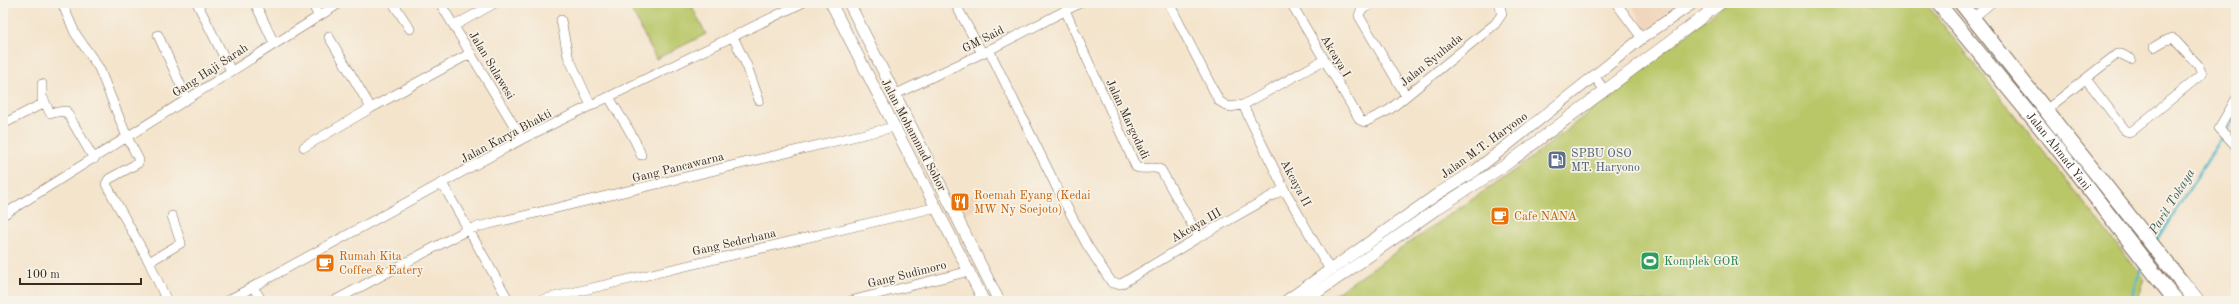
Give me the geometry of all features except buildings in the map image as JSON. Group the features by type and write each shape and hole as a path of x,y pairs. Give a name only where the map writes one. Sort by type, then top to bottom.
{"highway":[{"name":"Jalan Ahmad Yani","path":"2181,281 2197,301"}],"main road":[{"name":"Jalan Ahmad Yani","path":"1961,3 2181,281"},
{"name":"Jalan Ahmad Yani","path":"1946,6 2138,251 2173,298"}],"street":[{"path":"62,3 74,33 99,68 127,137 137,157 138,164 108,179 106,184 149,262 167,301"},
{"path":"196,3 231,71"},
{"path":"255,3 274,43"},
{"path":"312,3 318,15"},
{"name":"Gang Haji Sarah","path":"3,215 94,159 318,15 340,3"},
{"path":"393,3 410,29"},
{"name":"Jalan Sulawesi","path":"440,3 522,139"},
{"path":"454,26 495,3"},
{"name":"Jalan Karya Bhakti","path":"227,301 522,139 802,3"},
{"name":"Jalan Mohammad Sohor","path":"831,3 970,271 984,301"},
{"name":"Jalan Mohammad Sohor","path":"849,3 1000,301"},
{"name":"GM Said","path":"896,94 986,51 1080,3"},
{"path":"1169,3 1219,101 1229,107 1243,105 1324,60"},
{"name":"Akcaya I","path":"1291,3 1360,120"},
{"path":"1373,3 1361,10 1359,16 1406,96"},
{"name":"Jalan Syuhada","path":"1360,120 1368,122 1376,118 1406,96 1495,24 1502,14 1499,3"},
{"path":"1616,3 1642,38"},
{"name":"Jalan M.T. Haryono","path":"1286,301 1476,170 1595,77 1642,38 1693,3"},
{"path":"1305,301 1396,239 1438,208 1507,164 1605,91 1706,7 1721,3"},
{"path":"1973,18 1991,3"},
{"path":"957,7 986,51"},
{"name":"Jalan Margodadi","path":"1065,10 1136,167 1142,169 1156,168 1161,170 1199,236"},
{"path":"561,20 568,56 591,106"},
{"path":"158,35 187,99"},
{"path":"329,37 371,108"},
{"path":"733,37 747,66 759,100"},
{"path":"2086,79 2126,131 2131,132 2202,74 2198,65 2173,38 2154,47"},
{"path":"857,55 871,46"},
{"name":"Akcaya III","path":"986,51 1087,245 1110,282 1114,284 1120,284 1199,236 1284,189"},
{"path":"304,147 471,53"},
{"path":"2046,110 2117,54 2121,54 2131,59"},
{"path":"1595,77 1605,91"},
{"path":"42,84 43,98 50,113 66,111 94,159"},
{"path":"609,97 622,121 636,140 641,155"},
{"path":"3,124 40,105 43,98"},
{"path":"2234,144 2220,131 2220,126 2236,99"},
{"name":"Akcaya II","path":"1243,105 1284,189 1330,270"},
{"name":"Gang Pancawarna","path":"334,301 469,229 894,127"},
{"path":"442,183 509,301"},
{"name":"Gang Sederhana","path":"537,301 937,207"},
{"path":"149,262 181,243 172,216"},
{"path":"1389,230 1396,239"},
{"name":"Gang Sudimoro","path":"850,301 970,271"},
{"path":"253,287 262,301"}],"shaded area":[{"path":"1631,3 1693,3 1648,32"},
{"path":"975,194 980,208 956,217 951,202"}],"green space":[{"path":"628,3 690,3 706,34 656,59"},
{"path":"1726,3 1926,3 2145,280 2137,301 1325,301 1525,163"}],"waterway":[{"name":"Parit Tokaya","path":"2156,242 2236,115"},
{"name":"Parit Tokaya","path":"2130,301 2142,266"}],"place":[{"name":"SPBU OSO MT. Haryono","path":"1557,160"},
{"name":"Roemah Eyang (Kedai MW Ny Soejoto)","path":"960,202"},
{"name":"Cafe NANA","path":"1500,216"},
{"name":"Komplek GOR","path":"1650,261"},
{"name":"Rumah Kita Coffee & Eatery","path":"325,263"}]}
